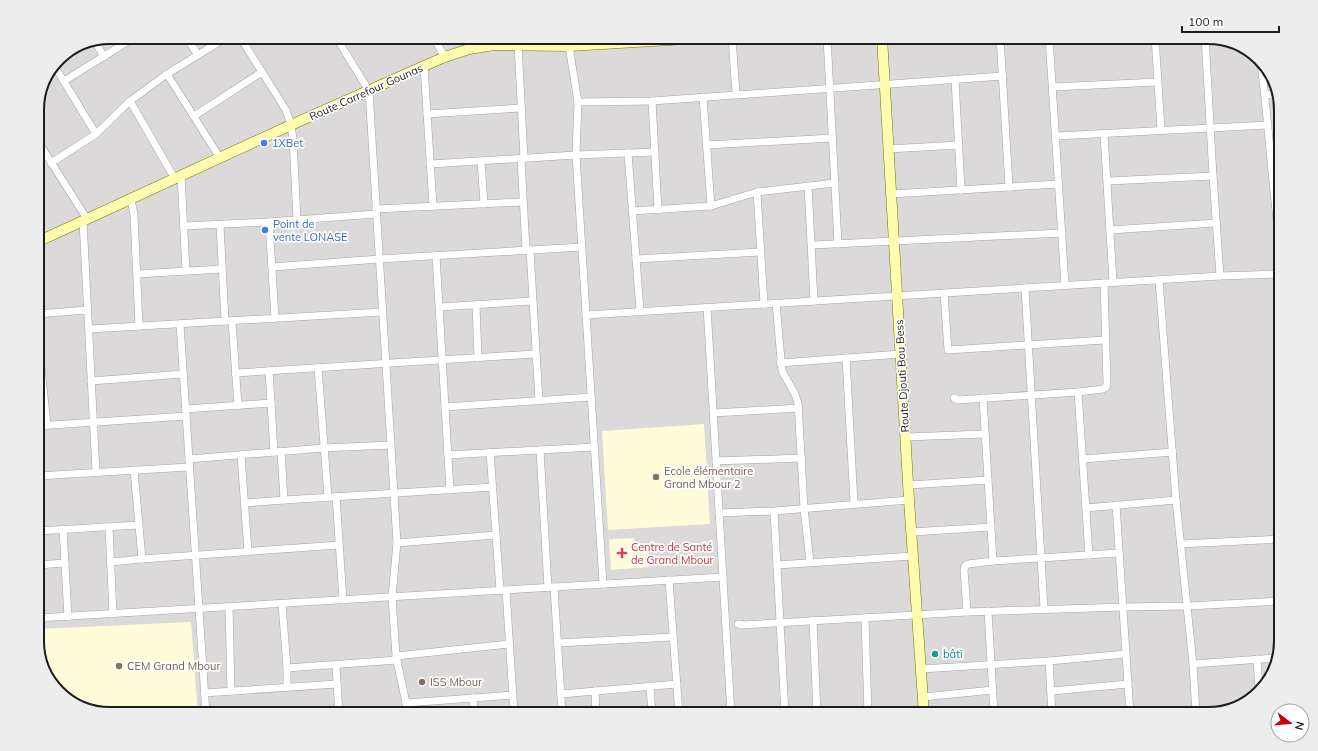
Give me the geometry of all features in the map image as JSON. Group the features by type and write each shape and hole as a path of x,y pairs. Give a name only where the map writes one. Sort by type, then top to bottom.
{"main road":[{"name":"Route Carrefour Gounas","path":"44,236 85,220 291,125 424,66 445,57 484,44"},
{"name":"Route Carrefour Gounas","path":"560,44 569,46 602,44"},
{"name":"Route Djouti Bou Bess","path":"882,44 908,485 924,707"}],"street":[{"path":"64,81 124,44"},
{"path":"191,44 198,55"},
{"path":"51,163 96,134 130,101 167,74 216,44"},
{"path":"244,44 286,110 291,125 293,138 296,220"},
{"path":"340,44 369,91 394,493 396,543 392,597 397,658 406,707"},
{"path":"437,44 445,57"},
{"path":"518,44 521,108 522,202 528,250 539,401"},
{"path":"732,44 736,94"},
{"path":"827,44 838,244"},
{"path":"1000,44 1009,187"},
{"path":"1049,44 1066,285"},
{"path":"1156,44 1157,82 1161,130"},
{"path":"1205,44 1220,276"},
{"path":"97,45 104,57"},
{"path":"569,46 578,102 576,155 603,584"},
{"path":"424,66 433,206"},
{"path":"57,70 96,134"},
{"path":"194,116 262,72"},
{"path":"1262,73 1274,175"},
{"path":"167,74 220,158"},
{"path":"578,102 652,101 1002,76"},
{"path":"955,79 961,190"},
{"path":"1053,88 1157,82"},
{"path":"1265,95 1272,94"},
{"path":"703,97 711,206"},
{"path":"130,101 178,178 184,226 186,271"},
{"path":"652,101 658,210"},
{"path":"427,114 521,108"},
{"path":"1056,136 1268,125"},
{"path":"1104,134 1113,282"},
{"path":"707,145 832,138"},
{"path":"888,149 959,145"},
{"path":"44,152 85,220 87,310 96,472"},
{"path":"430,164 576,155 655,152"},
{"path":"628,153 640,311"},
{"path":"481,161 484,204"},
{"path":"1108,181 1213,176"},
{"path":"632,211 711,206 757,192 835,183"},
{"path":"891,194 1059,184"},
{"path":"808,186 814,301"},
{"path":"757,192 764,304"},
{"path":"131,199 134,215 139,326"},
{"path":"184,226 296,220 433,206 522,202"},
{"path":"269,222 275,318"},
{"path":"1110,230 1216,223"},
{"path":"220,225 222,269 238,406"},
{"path":"812,245 1062,233"},
{"path":"272,267 582,247"},
{"path":"636,258 760,252"},
{"path":"436,256 450,490"},
{"path":"137,274 222,269"},
{"path":"586,315 1113,282 1274,274"},
{"path":"1159,280 1176,500 1188,606 1196,707"},
{"path":"954,398 958,400 1078,392 1103,389 1106,387 1104,283"},
{"path":"1026,288 1044,609"},
{"path":"944,293 948,350 1105,340"},
{"path":"440,308 532,301"},
{"path":"776,303 780,363 782,371 797,399 799,408 804,508 810,562"},
{"path":"476,305 478,358"},
{"path":"708,307 731,707"},
{"path":"44,313 87,310"},
{"path":"88,329 382,312"},
{"path":"180,324 205,707"},
{"path":"235,373 535,354"},
{"path":"780,363 900,354"},
{"path":"846,358 854,504"},
{"path":"318,368 328,497"},
{"path":"269,371 271,403 284,500"},
{"path":"91,381 183,374"},
{"path":"1078,392 1089,555"},
{"path":"445,407 591,397"},
{"path":"983,398 993,561"},
{"path":"44,425 94,422 271,403"},
{"path":"44,407 47,425"},
{"path":"714,413 799,408"},
{"path":"906,437 985,434"},
{"path":"189,459 324,448 391,445"},
{"path":"448,455 594,447"},
{"path":"540,450 551,587 558,643 562,707"},
{"path":"490,452 496,535 509,644 514,707"},
{"path":"1083,459 1173,452"},
{"path":"241,455 248,552"},
{"path":"716,460 802,458"},
{"path":"44,476 189,467"},
{"path":"134,470 142,559"},
{"path":"908,485 988,480"},
{"path":"244,503 493,487"},
{"path":"336,496 343,600"},
{"path":"720,514 909,500"},
{"path":"1086,508 1176,500"},
{"path":"1116,505 1130,707"},
{"path":"774,511 785,707"},
{"path":"44,530 139,525"},
{"path":"109,527 112,614"},
{"path":"912,532 991,527"},
{"path":"63,529 68,617"},
{"path":"396,543 496,535"},
{"path":"1181,544 1274,539"},
{"path":"110,562 339,545"},
{"path":"967,612 964,570 965,566 968,564 1119,552"},
{"path":"777,565 913,556"},
{"path":"44,564 65,563"},
{"path":"44,618 723,577"},
{"path":"669,580 679,707"},
{"path":"738,624 988,611 1188,606 1274,601"},
{"path":"282,604 287,687"},
{"path":"229,607 231,691"},
{"path":"988,611 994,707"},
{"path":"865,618 868,707"},
{"path":"813,620 817,707"},
{"path":"558,643 673,637"},
{"path":"287,668 336,665 509,644"},
{"path":"921,669 1049,661 1126,654"},
{"path":"1193,664 1272,658"},
{"path":"1257,659 1259,683"},
{"path":"1049,661 1052,707"},
{"path":"336,665 339,707"},
{"path":"204,693 337,684"},
{"path":"561,694 677,684"},
{"path":"1052,692 1128,684"},
{"path":"650,687 651,707"},
{"path":"923,697 993,690"},
{"path":"595,691 596,707"},
{"path":"406,703 513,695"},
{"path":"473,698 474,707"}],"shaded area":[{"path":"1208,44 1225,46 1241,53 1255,63 1265,77 1272,93 1274,106 1274,641 1272,658 1265,674 1255,688 1241,698 1225,705 1208,707 110,707 93,705 77,698 67,691 55,678 45,654 44,645 44,106 49,85 55,73 63,63 73,55 97,45"},
{"name":"Ecole élémentaire Grand Mbour 2","path":"704,424 710,524 608,530 602,431"},
{"name":"Centre de Santé de Grand Mbour","path":"634,538 634,549 648,548 649,567 611,570 609,539"},
{"name":"CEM Grand Mbour","path":"191,622 197,707 110,707 93,705 77,698 60,684 51,670 45,654 44,629"}],"place":[{"name":"1XBet","path":"264,143"},
{"name":"Point de vente LONASE","path":"265,230"},
{"name":"Ecole élémentaire Grand Mbour 2","path":"656,477"},
{"name":"Centre de Santé de Grand Mbour","path":"622,553"},
{"name":"bâti","path":"935,654"},
{"name":"CEM Grand Mbour","path":"119,666"},
{"name":"ISS Mbour","path":"422,682"}]}
